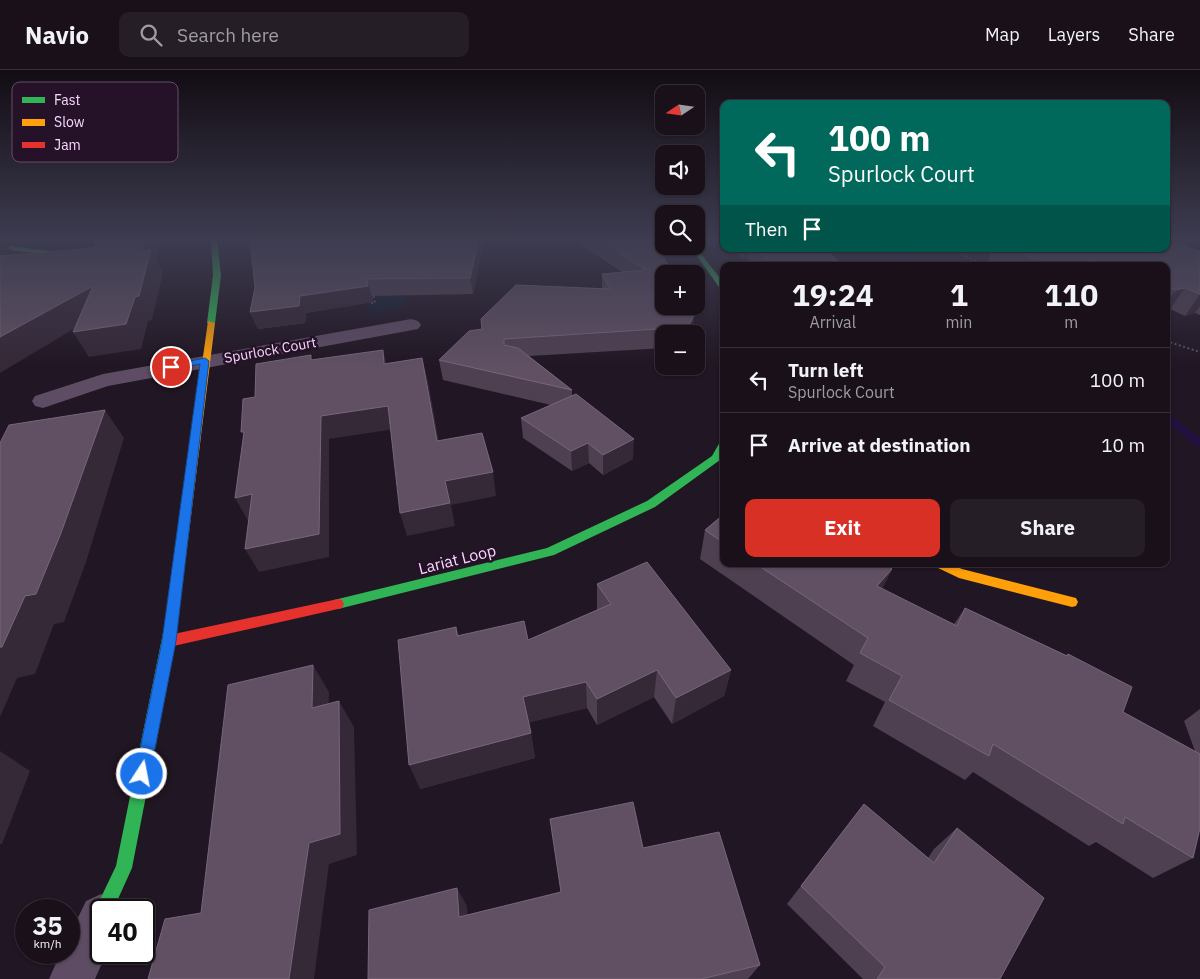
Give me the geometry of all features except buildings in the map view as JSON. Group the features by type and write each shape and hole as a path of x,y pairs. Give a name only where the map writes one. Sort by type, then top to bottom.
{"street":[{"path":"109,899 124,868 169,641 216,282"},
{"name":"Spurlock Court","path":"43,400 103,380 411,325"},
{"name":"Lariat Loop","path":"169,641 396,591 550,552 651,504 720,456"},
{"path":"946,567 959,573 1072,602"},
{"path":"72,979 90,940"}],"path":[{"path":"367,304 375,302 373,294"},
{"path":"1170,342 1200,352"}],"shaded area":[{"path":"374,294 406,295 407,300 400,307 370,316 367,305 376,303"}],"waterway":[{"path":"1170,418 1200,444"}],"traffic: fast":[{"path":"211,323 216,282"},
{"path":"338,604 550,552 651,504 716,458 720,451"},
{"path":"109,899 124,868 173,613"}],"traffic: slow":[{"path":"173,613 211,323"},
{"path":"946,567 959,573 1072,602"}],"traffic: jam":[{"path":"169,641 338,604"}],"route":[{"path":"142,774 169,641 205,361 171,367"}]}
